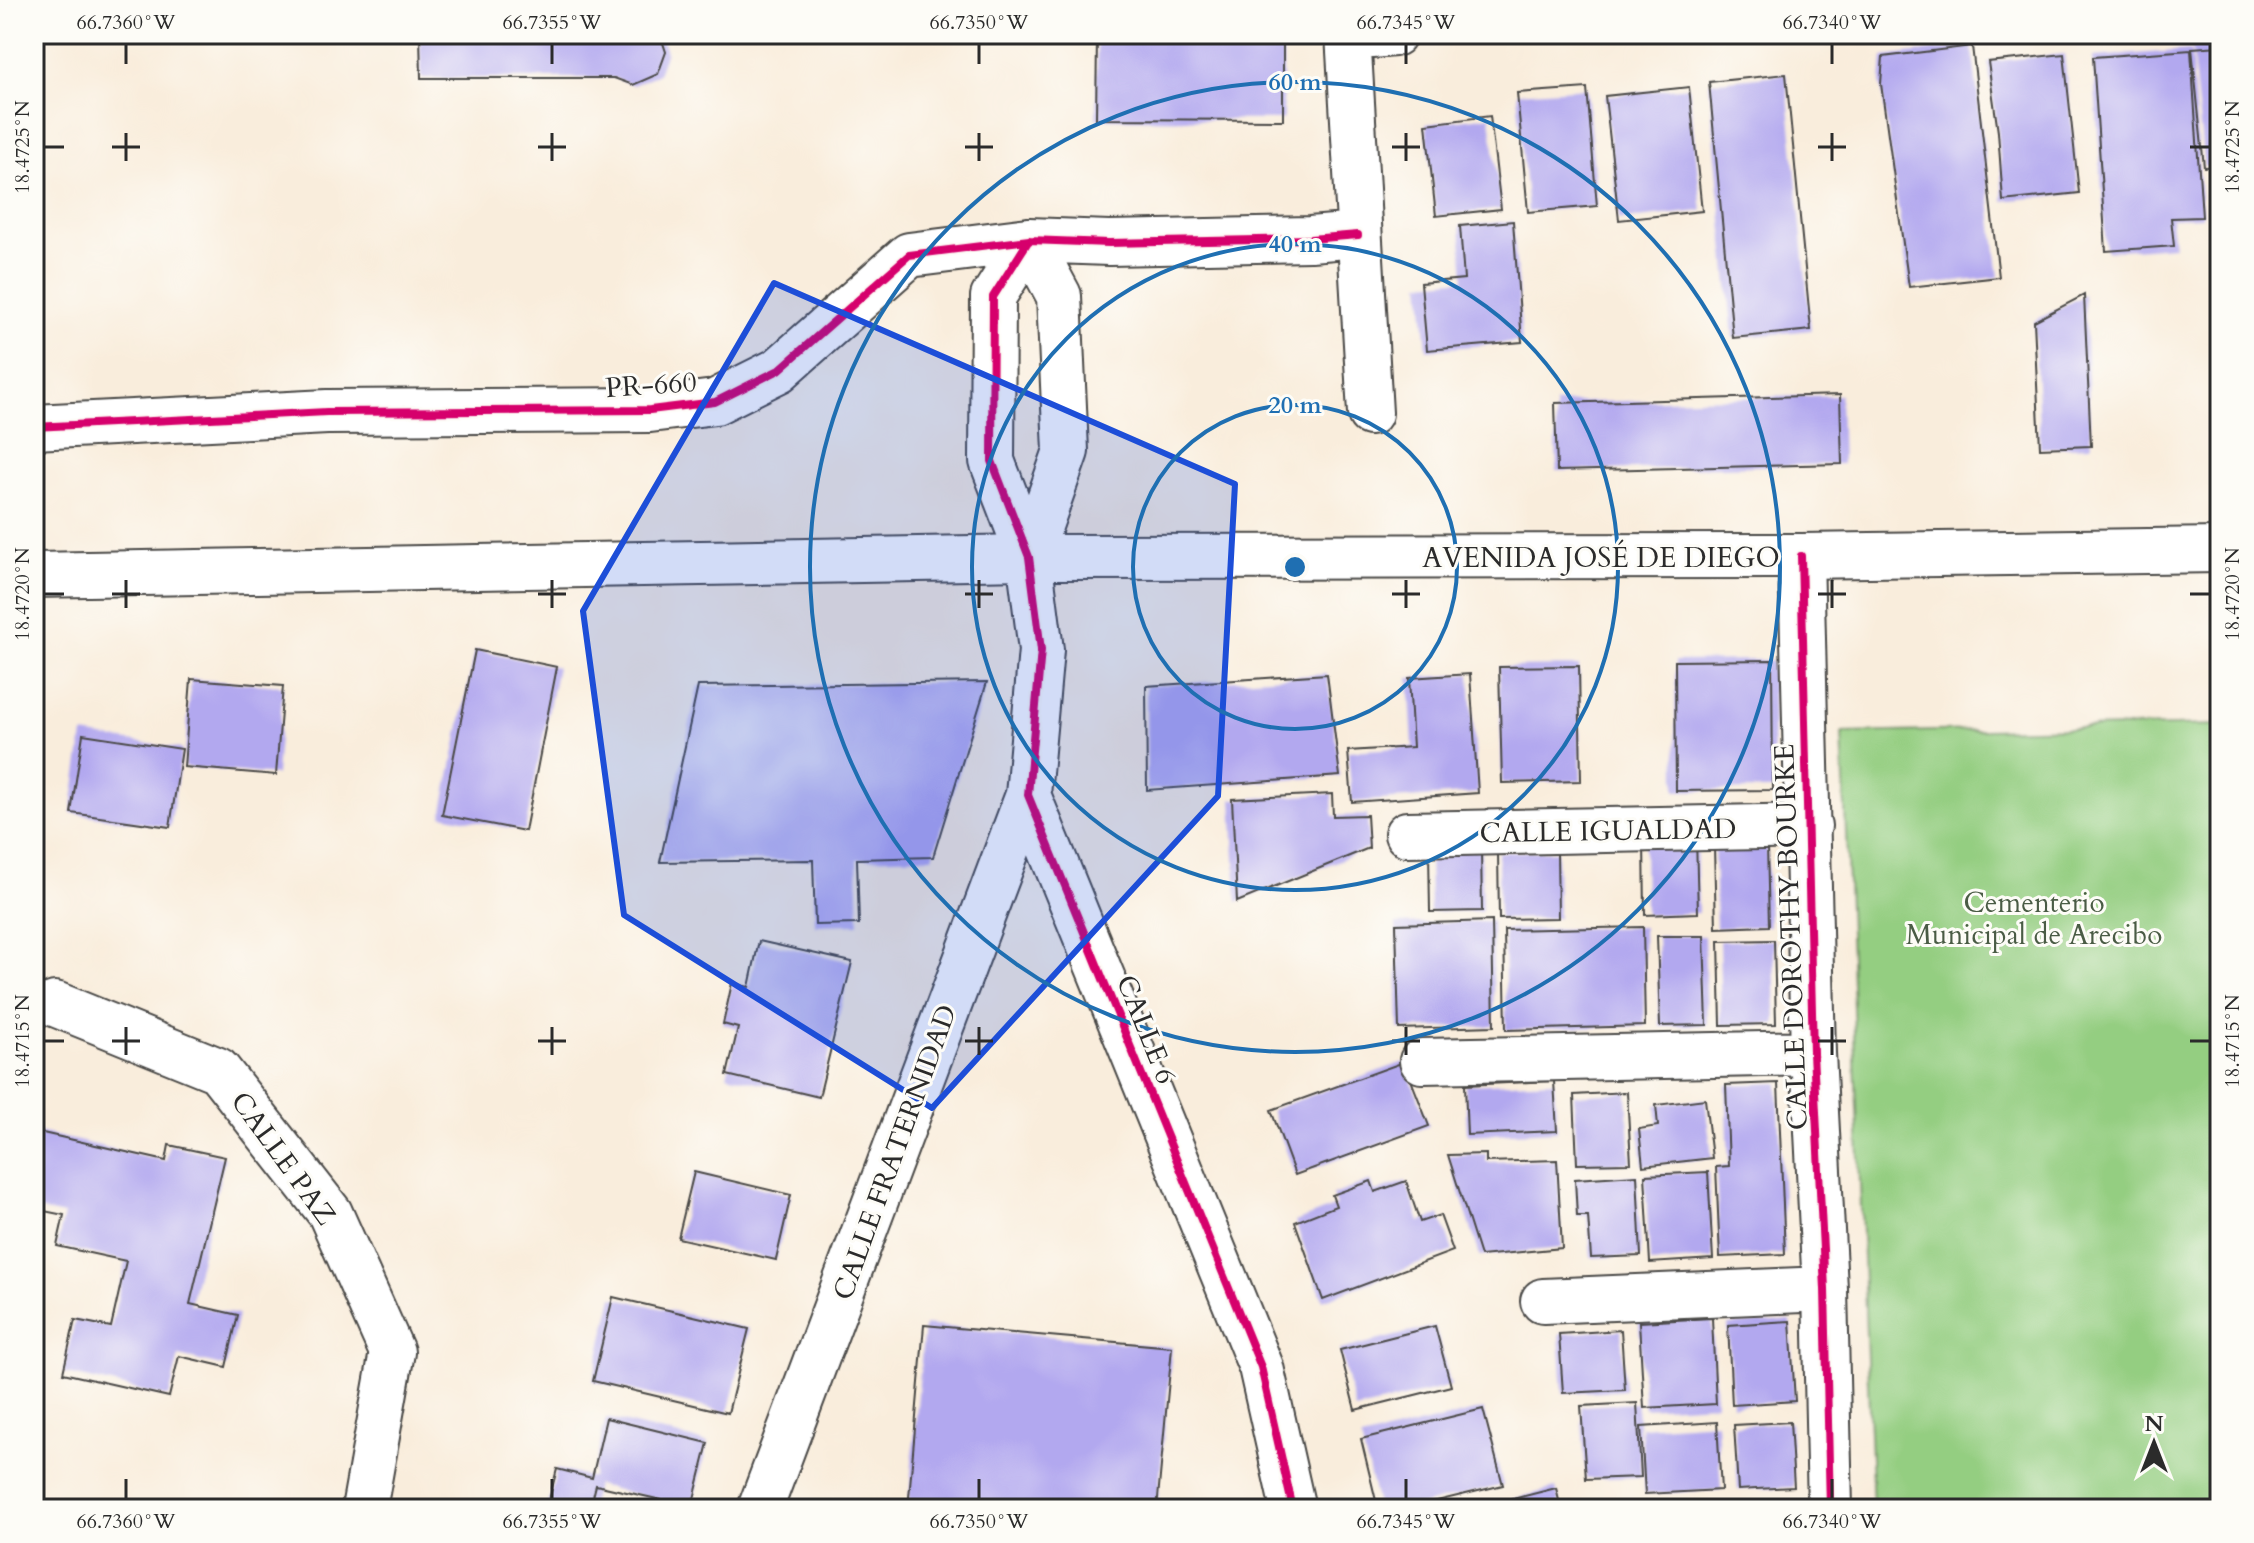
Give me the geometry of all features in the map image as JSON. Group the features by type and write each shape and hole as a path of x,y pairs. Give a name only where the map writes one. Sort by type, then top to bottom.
{"street":[{"path":"1370,413 1348,36 1394,34"},
{"name":"PR-660","path":"34,427 327,412 650,410 715,402 779,370 909,255 1029,240 1109,243 1310,239 1358,235"},
{"path":"1029,240 1059,296 1066,451 1029,557 992,461 992,446 993,297 1029,240"},
{"name":"AVENIDA JOSÉ DE DIEGO","path":"34,575 1029,557 1801,556 2220,550"},
{"name":"CALLE DOROTHY BOURKE","path":"1801,556 1813,1053 1825,1289 1830,1509"},
{"name":"CALLE 6","path":"1029,557 1041,650 1028,795 1261,1367 1293,1509"},
{"name":"CALLE FRATERNIDAD","path":"760,1509 1028,795"},
{"name":"CALLE IGUALDAD","path":"1407,834 1809,826"},
{"name":"CALLE PAZ","path":"55,1004 218,1070 330,1213 392,1352 364,1509"},
{"path":"1422,1061 1813,1053"},
{"path":"1543,1301 1825,1289"}],"highlighted area":[{"path":"774,283 1235,484 1218,796 932,1108 624,915 583,611"}],"green space":[{"name":"Cementerio Municipal de Arecibo","path":"2220,725 2220,1509 1873,1509 1842,733"}],"building":[{"path":"420,34 660,34 666,52 658,74 633,85 614,78 421,78"},
{"path":"1115,34 1283,34 1283,120 1096,119 1097,37 1115,37"},
{"path":"1972,46 1999,277 1909,287 1881,84 1883,57"},
{"path":"2220,46 2220,166 2204,167 2192,48"},
{"path":"2191,50 2202,217 2171,218 2174,246 2106,251 2093,57"},
{"path":"2064,54 2079,193 2003,201 1998,132 1988,62"},
{"path":"1786,74 1811,330 1733,338 1709,82"},
{"path":"1689,87 1702,211 1619,220 1605,96"},
{"path":"1587,88 1597,206 1528,212 1517,93"},
{"path":"1490,116 1501,209 1436,216 1426,124"},
{"path":"1513,221 1522,342 1427,350 1421,283 1464,279 1460,226"},
{"path":"2084,295 2091,446 2040,448 2034,321"},
{"path":"1840,395 1842,464 1557,471 1555,403"},
{"path":"475,650 557,667 525,831 442,815"},
{"path":"1772,660 1773,790 1676,791 1675,661"},
{"path":"1579,666 1581,781 1502,783 1499,667"},
{"path":"1327,674 1340,776 1147,790 1146,686"},
{"path":"1470,674 1478,793 1352,802 1348,751 1413,747 1409,678"},
{"path":"191,679 283,686 276,775 184,767"},
{"path":"987,682 933,857 857,859 859,924 815,925 813,860 660,862 698,686"},
{"path":"83,734 182,749 170,827 71,813"},
{"path":"1332,794 1333,816 1367,815 1369,848 1237,902 1232,799"},
{"path":"1696,837 1698,913 1645,915 1644,839"},
{"path":"1767,845 1769,926 1716,928 1714,846"},
{"path":"1481,849 1482,911 1430,912 1429,850"},
{"path":"1557,851 1558,918 1499,919 1498,852"},
{"path":"1492,921 1494,1026 1399,1029 1396,924"},
{"path":"1643,927 1645,1026 1506,1030 1504,930"},
{"path":"1657,936 1704,936 1707,1025 1660,1026"},
{"path":"1774,940 1776,1024 1721,1025 1719,941"},
{"path":"759,941 852,962 819,1097 727,1075 738,1028 723,1024 732,983 749,987"},
{"path":"1404,1062 1429,1126 1295,1175 1271,1110"},
{"path":"1554,1081 1557,1131 1467,1135 1465,1085"},
{"path":"1778,1083 1785,1254 1720,1257 1716,1167 1729,1166 1726,1085"},
{"path":"1627,1092 1631,1163 1577,1164 1574,1095"},
{"path":"1705,1099 1712,1158 1643,1166 1639,1129 1658,1126 1656,1105"},
{"path":"34,1131 166,1161 169,1145 225,1157 190,1304 238,1315 226,1367 179,1356 169,1397 63,1373 75,1320 111,1327 126,1261 57,1246 64,1215 34,1209"},
{"path":"1486,1154 1486,1162 1557,1160 1562,1248 1480,1256 1448,1155"},
{"path":"694,1172 791,1195 776,1260 678,1238"},
{"path":"1708,1172 1713,1259 1650,1263 1645,1175"},
{"path":"1637,1175 1641,1256 1591,1258 1588,1216 1577,1216 1575,1179"},
{"path":"1371,1181 1375,1192 1406,1181 1420,1222 1440,1215 1453,1251 1323,1300 1295,1222 1336,1206 1332,1195"},
{"path":"613,1297 749,1329 728,1413 593,1381"},
{"path":"1712,1318 1716,1404 1644,1408 1639,1322"},
{"path":"1790,1321 1795,1401 1732,1405 1728,1325"},
{"path":"924,1325 1172,1347 1157,1509 908,1509"},
{"path":"1435,1326 1451,1386 1355,1410 1340,1350"},
{"path":"1621,1330 1625,1390 1563,1393 1559,1334"},
{"path":"1637,1403 1641,1477 1586,1479 1581,1406"},
{"path":"1483,1409 1503,1485 1404,1509 1378,1509 1361,1439"},
{"path":"606,1418 708,1443 692,1507 596,1485 590,1509 547,1508 557,1469 592,1478"},
{"path":"1717,1422 1721,1490 1645,1494 1641,1427"},
{"path":"1790,1422 1794,1487 1738,1490 1734,1425"},
{"path":"1556,1488 1561,1509 1503,1509 1501,1502"}],"cycle path":[{"path":"34,427 327,412 650,410 715,402 779,370 909,255 1029,240 1109,243 1310,239 1358,235"},
{"path":"1029,240 993,297 992,461 1029,557 1041,650 1028,795 1261,1367 1293,1509"},
{"path":"1801,556 1813,1053 1825,1289 1830,1509"}]}
